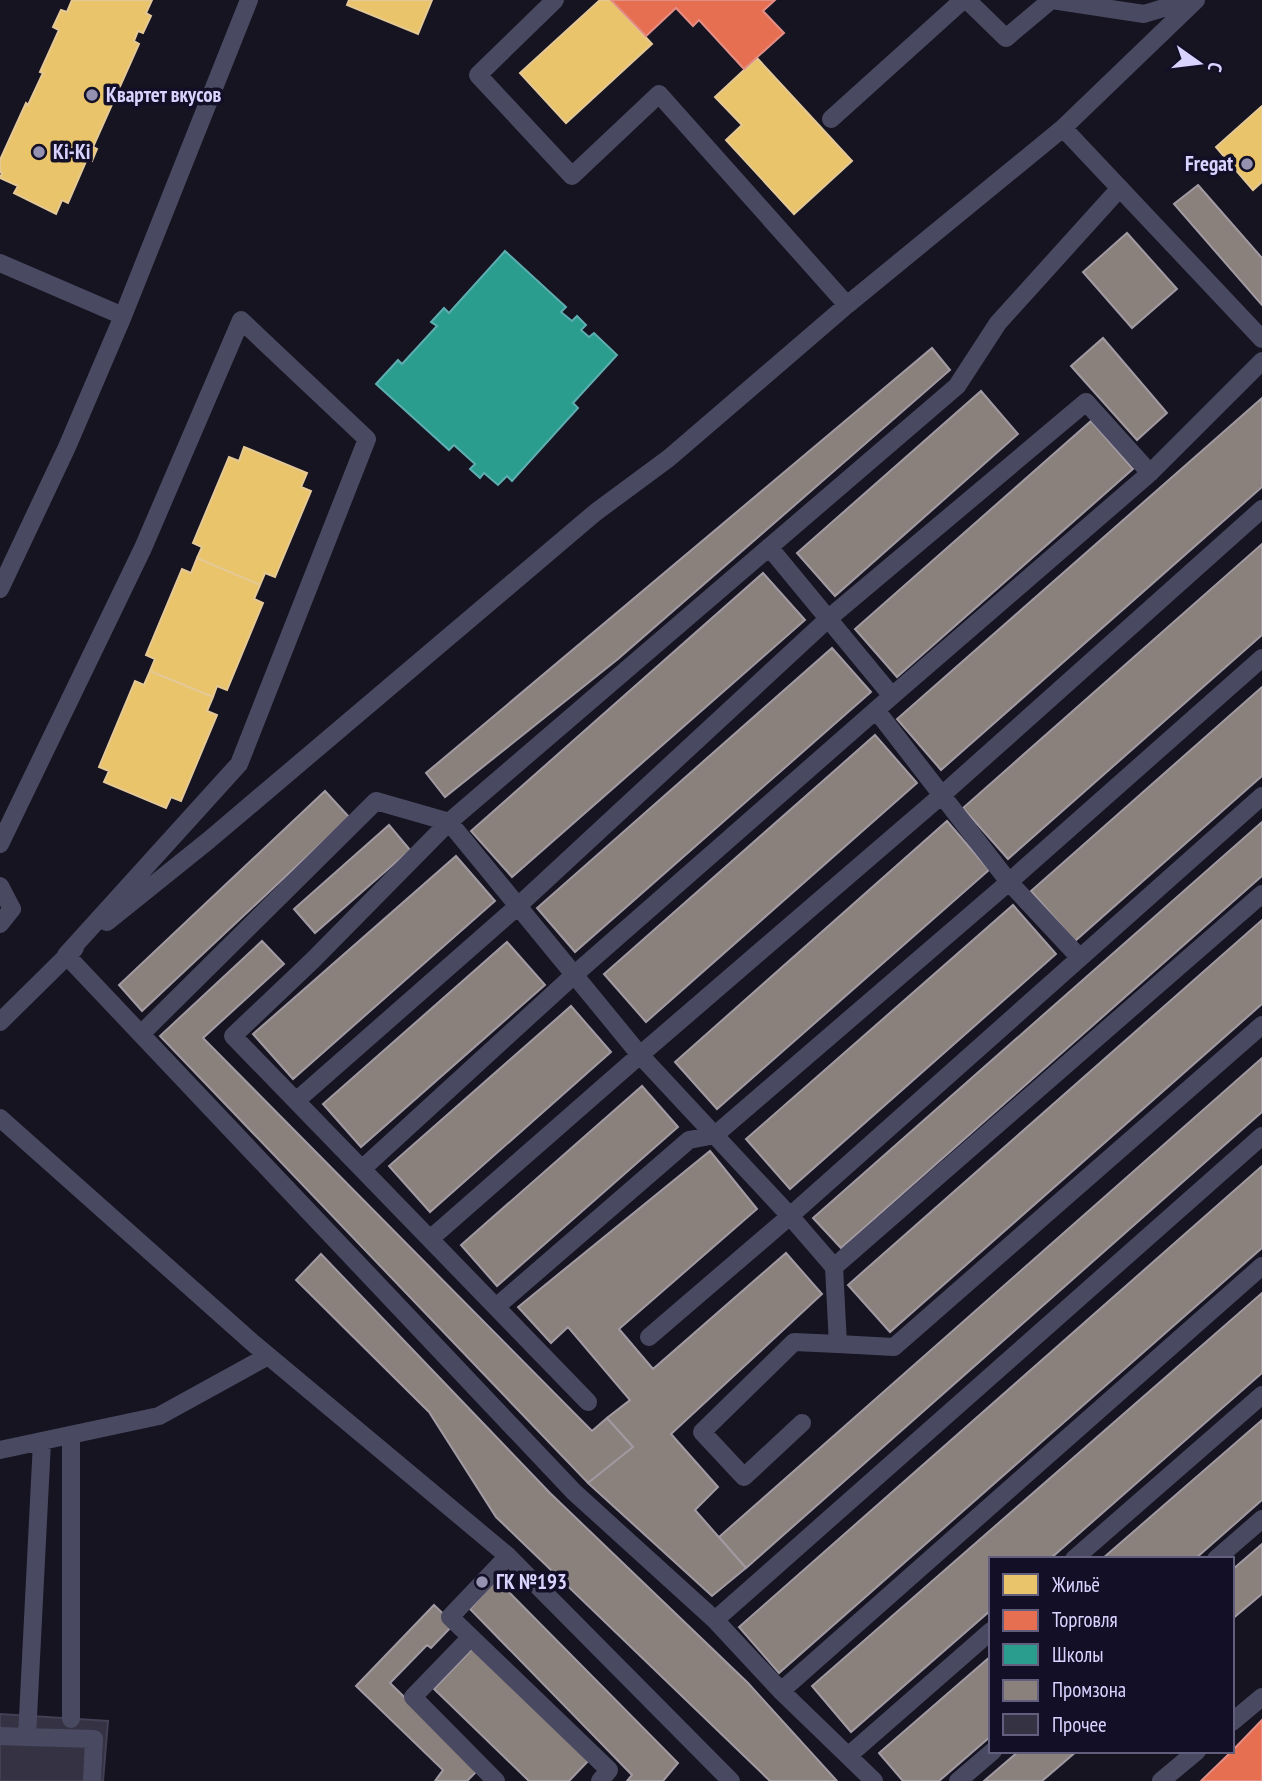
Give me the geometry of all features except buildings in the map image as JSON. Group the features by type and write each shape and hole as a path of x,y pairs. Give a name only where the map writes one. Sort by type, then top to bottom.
{"lane":[{"path":"0,589 67,447 123,316 249,0"},
{"path":"555,0 478,75 572,176 659,94 847,305"},
{"path":"831,119 965,0 1006,38 1052,0 1144,14 1193,0"},
{"path":"66,955 209,841 596,512 669,458 847,305 1063,128 1193,0"},
{"path":"1063,128 1262,339"},
{"path":"588,1402 233,1036 313,960 449,822 957,386 998,323 1120,188"},
{"path":"0,263 123,316"},
{"path":"0,844 143,548 241,320 367,439 239,764 66,955 0,1022"},
{"path":"362,1169 574,975 1150,473 1262,361"},
{"path":"296,1101 518,906 829,618 1086,402 1150,473"},
{"path":"430,1239 942,795 1262,509"},
{"path":"769,547 892,696"},
{"path":"496,1307 689,1140 715,1135 1262,658"},
{"path":"876,710 1009,881 1080,958"},
{"path":"649,1337 790,1216 1262,796"},
{"path":"141,1034 376,801 449,822 640,1055 834,1267 838,1344"},
{"path":"0,886 12,909 0,923"},
{"path":"834,1267 1262,894"},
{"path":"66,955 574,1492 715,1620 780,1691 874,1781"},
{"path":"802,1423 744,1477 702,1432 794,1342 894,1348 1262,1025"},
{"path":"0,1118 268,1356 508,1556 732,1781"},
{"path":"715,1620 1262,1136"},
{"path":"780,1691 1262,1266"},
{"path":"0,1450 159,1416 268,1356"},
{"path":"1076,1557 1262,1395"},
{"path":"71,1435 71,1719"},
{"path":"27,1737 42,1442"},
{"path":"1218,1557 1262,1519"},
{"path":"508,1556 450,1617 609,1770 600,1781"},
{"path":"848,1756 989,1633"},
{"path":"470,1638 413,1698 496,1781"},
{"path":"1234,1719 1262,1697"},
{"path":"0,1736 94,1739 92,1781"},
{"path":"958,1781 991,1753"},
{"path":"1161,1781 1195,1753"}],"place":[{"name":"Квартет вкусов","path":"92,95"},
{"name":"Ki-Ki","path":"39,152"},
{"name":"Fregat","path":"1247,164"},
{"name":"ГК №193","path":"482,1582"}]}
